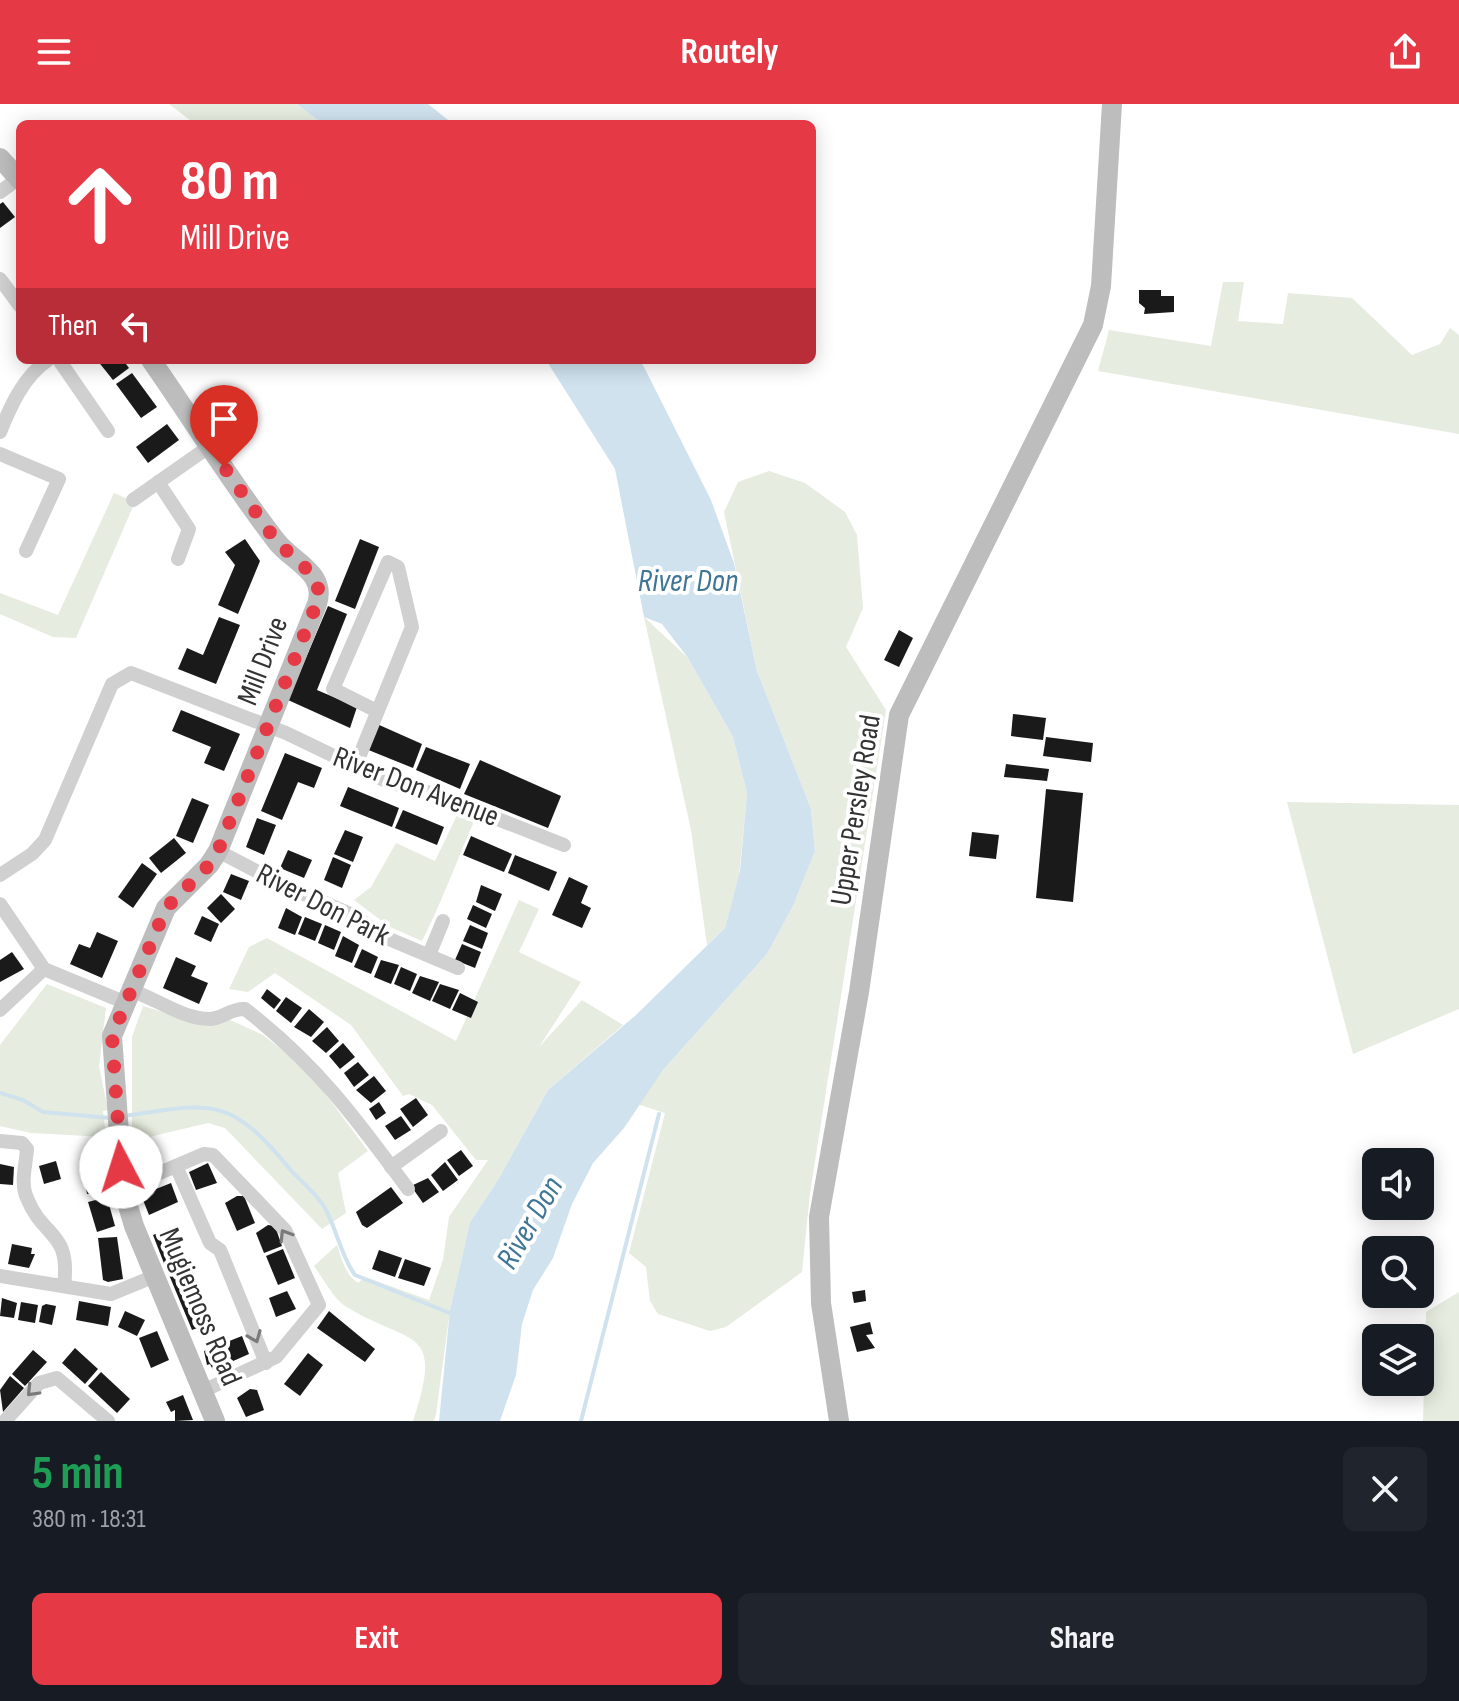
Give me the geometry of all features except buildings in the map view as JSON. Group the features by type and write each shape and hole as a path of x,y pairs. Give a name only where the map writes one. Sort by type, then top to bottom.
{"street":[{"name":"Upper Persley Road","path":"839,1421 821,1303 819,1217 859,992 899,715 1093,325 1101,286 1112,104"},
{"path":"0,158 16,175"},
{"path":"0,279 16,301"},
{"path":"1,426 35,368 42,364"},
{"path":"62,364 108,431"},
{"name":"Mill Drive","path":"127,996 166,908 209,865 218,851 317,604 319,586 314,576 276,541 154,364"},
{"path":"133,500 210,446"},
{"path":"0,454 59,479 26,551"},
{"path":"158,482 189,529 178,559"},
{"path":"355,767 412,627 398,567 388,562 333,689 377,711"},
{"name":"River Don Avenue","path":"0,875 32,854 45,840 112,684 121,676 136,673 355,767 564,845"},
{"name":"River Don Park","path":"218,851 277,882 357,917 382,936 458,968"},
{"path":"0,904 44,969 200,1018 212,1019 237,1008 245,1009 311,1064 356,1118 408,1189"},
{"name":"River Don Park","path":"429,955 443,921"},
{"path":"0,1010 44,969"},
{"name":"Mugiemoss Road","path":"127,996 112,1036 114,1100 123,1189 215,1421"},
{"path":"391,1167 441,1131"},
{"path":"0,1141 22,1143 27,1149 24,1189 27,1200 62,1245 66,1257 64,1286"},
{"path":"143,1180 204,1154 213,1155 285,1230 319,1305 266,1363 203,1391"},
{"path":"176,1166 210,1243 220,1250 266,1363"},
{"path":"0,1276 111,1294 155,1276"},
{"path":"5,1421 39,1383 57,1378 108,1421"}],"shaded area":[{"path":"169,104 297,104 318,120 190,120"},
{"path":"1223,282 1244,282 1238,321 1283,324 1288,293 1352,298 1412,355 1440,344 1450,328 1459,335 1459,434 1098,371 1109,330 1211,346"},
{"path":"769,471 805,483 845,512 857,535 863,608 846,647 886,710 810,1193 802,1272 726,1327 710,1331 658,1314 650,1301 646,1267 629,1253 665,1113 637,1104 663,1070 767,954 793,906 815,851 811,809 757,671 724,512 738,482"},
{"path":"114,493 135,502 76,638 53,637 0,614 0,593 58,615"},
{"path":"644,617 688,658 733,737 747,793 739,876 725,928 707,945 691,830"},
{"path":"1287,802 1459,805 1459,1009 1353,1054"},
{"path":"459,811 476,817 422,941 390,927 354,900 371,887 396,843 435,861"},
{"path":"519,900 539,909 519,952 581,982 539,1047 582,1000 623,1025 548,1090 498,1180 470,1222 450,1310 434,1421 413,1421 425,1368 423,1353 416,1342 345,1306 314,1266 337,1245 347,1271 358,1283 365,1277 429,1300 443,1260 449,1217 488,1160 476,1160 432,1105 409,1094 403,1096 351,1025 275,973 248,992 229,989 249,947 267,938 456,1041"},
{"path":"47,984 106,1008 99,1066 108,1110 103,1111 106,1137 31,1133 0,1126 0,1045"},
{"path":"143,1006 208,1026 230,1020 263,1035 307,1069 368,1151 338,1173 346,1213 322,1229 225,1128 208,1123 132,1141 132,1037"},
{"path":"1459,1292 1459,1421 1423,1421 1424,1396 1434,1396 1434,1324 1426,1324 1426,1312"}],"water":[{"path":"297,104 428,104 448,120 318,120"},
{"name":"River Don","path":"549,364 642,364 711,500 734,563 757,671 811,809 815,851 793,906 767,954 663,1070 624,1128 593,1163 572,1204 553,1258 533,1290 522,1324 516,1375 500,1421 439,1421 450,1310 470,1222 498,1180 548,1090 636,1015 725,928 740,871 747,793 733,737 688,658 662,624 644,617 615,469"}],"waterway":[{"path":"0,1093 23,1100 43,1112 111,1118"},
{"path":"124,1116 199,1107 233,1116 268,1144 322,1203 355,1275 452,1314"},
{"path":"581,1421 659,1114"}],"route":[{"path":"121,1167 112,1036 166,908 185,886 201,874 218,851 320,595 314,576 276,541 224,467"}]}
